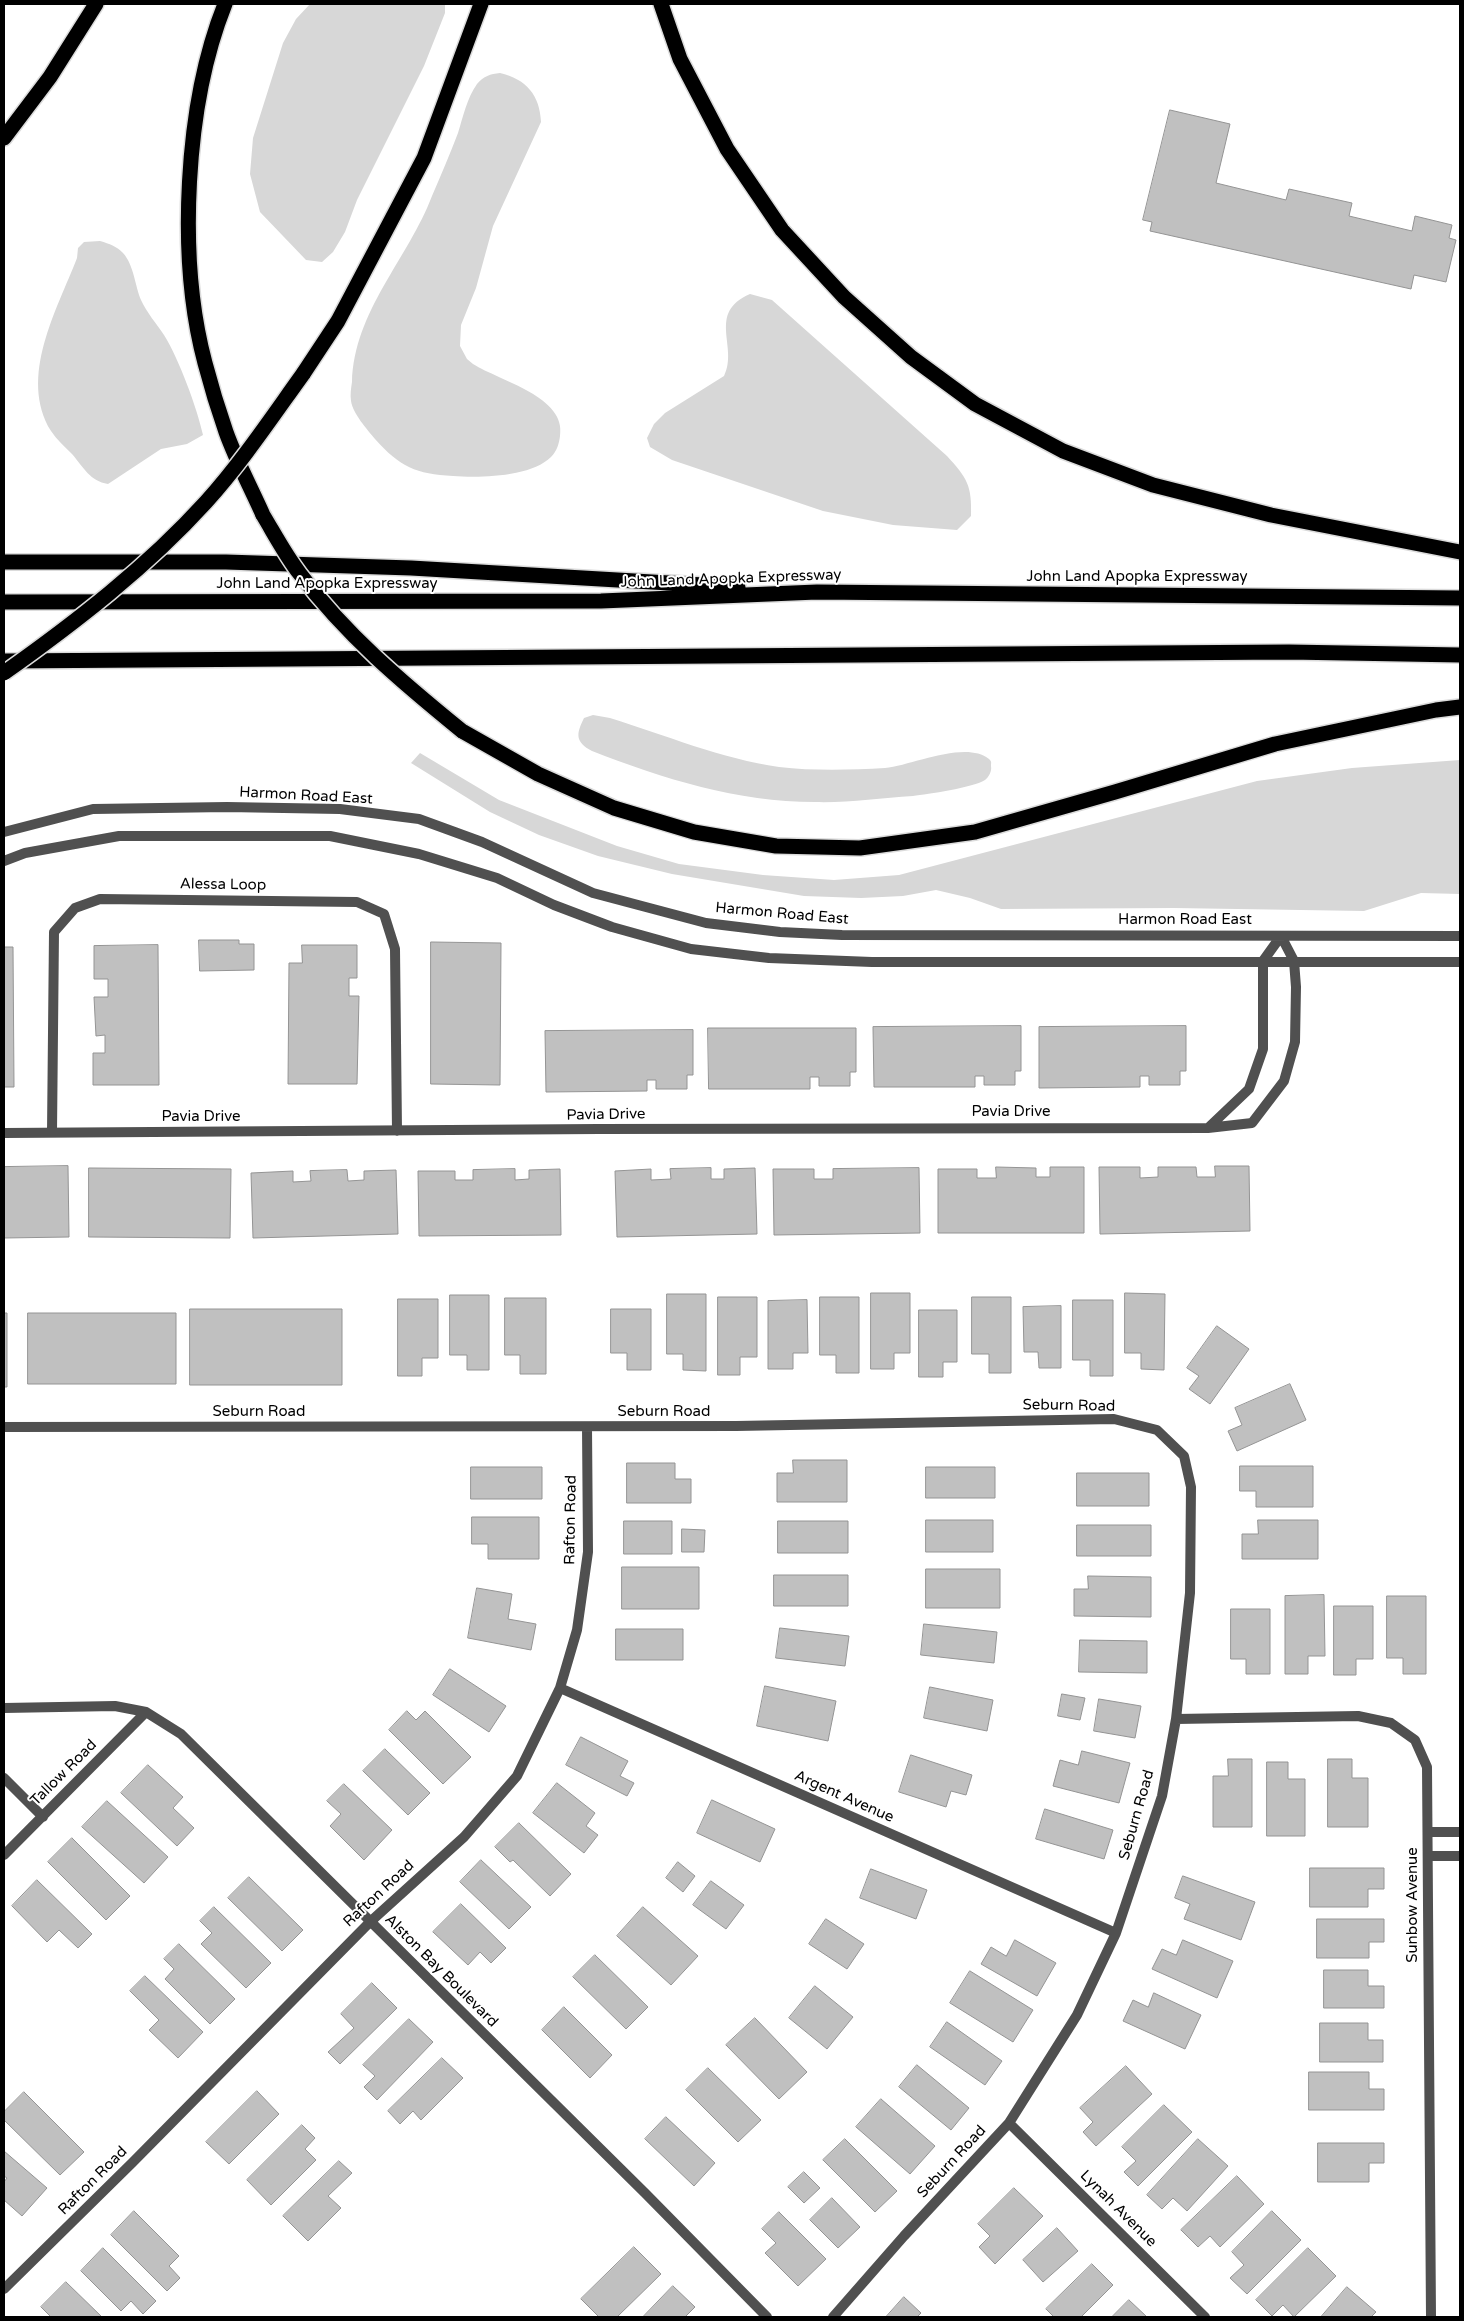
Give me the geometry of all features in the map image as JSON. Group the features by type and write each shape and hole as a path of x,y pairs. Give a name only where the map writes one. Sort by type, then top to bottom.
{"highway":[{"path":"4,138 50,77 96,4"},
{"path":"226,4 218,24 196,111 190,185 190,279 204,361 226,432 263,515 299,573 354,638 402,682 462,731 538,774 614,808 694,832 776,846 860,848 976,832 1275,744 1436,710 1460,707"},
{"path":"4,673 86,613 165,543 213,494 250,448 303,374 338,321 424,158 481,4"},
{"path":"661,4 680,60 727,148 782,230 844,297 910,357 976,404 1064,451 1153,485 1271,515 1460,552"},
{"path":"4,562 226,562 411,568 817,592"},
{"name":"John Land Apopka Expressway","path":"4,602 601,601 817,592 1460,598"},
{"path":"4,661 1289,652 1460,655"}],"street":[{"name":"Harmon Road East","path":"4,832 93,809 227,807 340,809 419,819 482,842 593,892 706,923 780,932 842,935 1460,936"},
{"path":"4,861 26,852 119,836 330,836 419,854 497,878 554,905 612,927 691,949 770,958 872,962 1460,962"},
{"name":"Alessa Loop","path":"52,1132 54,932 75,908 100,898 357,902 384,914 395,949 398,1131"},
{"name":"Pavia Drive","path":"4,1133 883,1127 1208,1128 1252,1123 1284,1081 1295,1042 1296,987 1294,961 1281,936"},
{"path":"1208,1128 1249,1089 1263,1049 1263,961 1281,936"},
{"name":"Seburn Road","path":"4,1427 736,1426 1114,1419 1157,1430 1184,1456 1191,1487 1190,1594 1176,1719 1162,1796 1116,1933 1077,2015 1009,2123 832,2317"},
{"name":"Rafton Road","path":"4,2289 132,2163 370,1922 464,1837 517,1776 560,1688 577,1630 588,1552 587,1427"},
{"name":"Argent Avenue","path":"560,1688 1116,1933"},
{"name":"Alston Bay Boulevard","path":"4,1708 115,1706 146,1712 181,1734 768,2317"},
{"name":"Tallow Road","path":"4,1855 146,1712"},
{"name":"Sunbow Avenue","path":"1176,1719 1358,1716 1391,1722 1415,1740 1427,1766 1431,2317"},
{"path":"4,1778 43,1817"},
{"path":"1428,1832 1460,1832"},
{"path":"1428,1856 1460,1856"},
{"name":"Lynah Avenue","path":"1009,2123 1205,2317"}],"shaded area":[{"path":"310,4 445,4 445,13 424,66 357,200 345,232 333,252 322,262 306,260 260,212 250,174 253,138 283,43 296,19"},
{"path":"500,73 517,79 530,90 538,104 541,122 493,226 476,288 461,325 460,346 467,359 473,364 543,401 553,411 559,422 560,439 551,457 531,469 505,475 477,477 440,475 419,471 401,462 384,449 364,426 357,416 351,401 355,356 362,332 372,309 422,219 455,141 471,95 482,79"},
{"path":"100,241 115,247 127,258 141,300 170,345 181,370 203,435 187,444 161,449 108,484 92,477 53,434 42,410 38,389 39,366 44,344 51,321 77,258 78,248 84,242"},
{"path":"750,294 772,300 947,456 964,476 969,489 971,516 957,530 893,525 823,511 672,460 650,447 647,438 654,424 665,413 724,376 728,365 726,321 729,311 737,302"},
{"path":"593,715 610,718 736,758 779,767 832,770 885,768 939,755 967,752 979,754 989,759 991,770 985,780 970,786 913,796 827,802 757,798 701,787 646,771 586,748 580,741 579,729 584,718"},
{"path":"420,753 499,800 617,846 679,864 763,875 834,880 899,875 1257,781 1352,768 1460,760 1460,894 1421,893 1364,911 1174,908 1001,909 970,898 936,890 903,896 861,898 804,896 672,874 598,856 539,835 490,812 411,763"}],"building":[{"path":"1170,110 1230,124 1216,183 1286,200 1289,189 1352,203 1349,216 1412,231 1415,216 1452,225 1449,238 1456,240 1446,282 1414,275 1411,289 1150,231 1152,222 1143,220"},
{"path":"199,940 239,940 239,944 254,944 254,970 200,971"},
{"path":"431,942 501,943 500,1085 431,1084"},
{"path":"158,945 159,1085 93,1085 93,1053 105,1053 105,1035 96,1036 94,997 108,997 108,979 94,979 94,946"},
{"path":"302,945 357,945 357,978 349,978 349,996 359,996 357,1084 288,1084 289,963 302,963"},
{"path":"4,947 13,947 14,1087 4,1087"},
{"path":"1021,1026 1021,1071 1015,1071 1015,1085 984,1085 984,1076 975,1076 975,1087 874,1087 873,1027"},
{"path":"1186,1026 1186,1071 1180,1071 1180,1085 1149,1085 1149,1076 1140,1076 1140,1087 1039,1088 1039,1027"},
{"path":"708,1028 856,1028 856,1072 850,1072 850,1086 819,1086 819,1077 810,1077 810,1089 709,1089"},
{"path":"693,1030 693,1075 687,1075 687,1089 656,1089 656,1080 647,1080 647,1091 546,1092 545,1031"},
{"path":"68,1166 69,1237 4,1238 4,1167"},
{"path":"1215,1166 1249,1166 1250,1231 1100,1234 1099,1167 1140,1167 1140,1178 1158,1177 1158,1167 1196,1167 1197,1177 1215,1177"},
{"path":"996,1167 1036,1168 1036,1177 1050,1177 1050,1167 1084,1167 1084,1233 938,1233 938,1169 977,1169 977,1178 996,1178"},
{"path":"89,1168 231,1169 230,1238 89,1237"},
{"path":"711,1168 711,1179 724,1179 724,1169 755,1168 757,1234 617,1237 615,1171 651,1169 651,1180 671,1179 670,1169"},
{"path":"919,1168 920,1233 774,1235 773,1169 814,1169 814,1179 833,1179 833,1169"},
{"path":"515,1169 515,1180 529,1179 529,1170 560,1169 561,1235 419,1236 418,1171 455,1171 455,1180 473,1180 473,1170"},
{"path":"347,1170 348,1181 364,1180 364,1171 396,1170 398,1234 253,1238 251,1173 293,1171 293,1182 311,1181 310,1171"},
{"path":"871,1293 910,1293 910,1353 894,1353 894,1369 871,1369"},
{"path":"1125,1293 1165,1294 1164,1370 1141,1369 1141,1353 1125,1353"},
{"path":"667,1294 706,1294 706,1371 683,1370 683,1354 667,1354"},
{"path":"450,1295 489,1295 489,1370 467,1370 467,1355 450,1355"},
{"path":"718,1297 757,1297 757,1357 740,1357 740,1375 718,1375"},
{"path":"820,1297 859,1297 859,1373 836,1373 836,1355 820,1355"},
{"path":"972,1297 1011,1297 1011,1373 989,1373 989,1354 972,1354"},
{"path":"505,1298 546,1298 546,1374 520,1374 520,1355 505,1355"},
{"path":"398,1299 438,1299 438,1358 422,1358 422,1376 398,1376"},
{"path":"807,1300 808,1353 793,1353 793,1369 768,1369 768,1301"},
{"path":"1073,1300 1113,1300 1113,1376 1090,1376 1090,1360 1073,1360"},
{"path":"1061,1306 1061,1368 1039,1368 1038,1352 1024,1352 1023,1307"},
{"path":"190,1309 342,1309 342,1385 190,1385"},
{"path":"611,1309 651,1309 651,1370 627,1370 627,1353 611,1353"},
{"path":"919,1310 957,1310 957,1362 943,1362 943,1377 919,1377"},
{"path":"4,1313 7,1313 7,1387 4,1387"},
{"path":"28,1313 176,1313 176,1384 28,1384"},
{"path":"1217,1326 1249,1349 1210,1404 1189,1389 1199,1376 1187,1368"},
{"path":"1290,1384 1306,1420 1237,1451 1228,1431 1242,1425 1235,1408"},
{"path":"793,1460 847,1460 847,1502 777,1502 777,1473 793,1473"},
{"path":"627,1463 675,1463 675,1479 691,1479 691,1503 627,1503"},
{"path":"1240,1466 1313,1466 1313,1507 1256,1507 1256,1491 1240,1491"},
{"path":"471,1467 542,1467 542,1499 471,1499"},
{"path":"926,1467 995,1467 995,1498 926,1498"},
{"path":"1077,1473 1149,1473 1149,1506 1077,1506"},
{"path":"472,1517 539,1517 539,1559 488,1559 488,1544 472,1544"},
{"path":"926,1520 993,1520 993,1552 926,1552"},
{"path":"1258,1520 1318,1520 1318,1559 1242,1559 1242,1534 1258,1534"},
{"path":"624,1521 672,1521 672,1554 624,1554"},
{"path":"778,1521 848,1521 848,1553 778,1553"},
{"path":"1077,1525 1151,1525 1151,1556 1077,1556"},
{"path":"682,1529 705,1530 704,1552 682,1552"},
{"path":"622,1567 699,1567 699,1609 622,1609"},
{"path":"926,1569 1000,1569 1000,1608 926,1608"},
{"path":"774,1575 848,1575 848,1606 774,1606"},
{"path":"1088,1576 1151,1577 1151,1617 1074,1616 1074,1589 1088,1589"},
{"path":"477,1588 512,1594 508,1619 536,1624 531,1650 468,1638"},
{"path":"1324,1595 1325,1656 1308,1656 1308,1674 1285,1674 1285,1596"},
{"path":"1387,1596 1426,1596 1426,1674 1403,1674 1403,1658 1387,1658"},
{"path":"1334,1606 1373,1606 1373,1659 1356,1659 1356,1675 1334,1675"},
{"path":"1231,1609 1270,1609 1270,1674 1246,1674 1246,1659 1231,1659"},
{"path":"924,1624 997,1632 994,1663 921,1655"},
{"path":"780,1628 849,1636 845,1666 776,1658"},
{"path":"616,1629 683,1629 683,1660 616,1660"},
{"path":"1080,1640 1147,1641 1147,1673 1079,1672"},
{"path":"450,1669 506,1706 489,1732 433,1695"},
{"path":"765,1686 836,1701 828,1741 757,1726"},
{"path":"930,1687 993,1700 987,1731 924,1718"},
{"path":"1062,1694 1085,1698 1080,1720 1058,1716"},
{"path":"1099,1699 1141,1706 1135,1738 1094,1731"},
{"path":"407,1711 416,1720 425,1711 471,1757 443,1784 389,1730"},
{"path":"581,1737 628,1761 620,1776 634,1783 627,1796 566,1765"},
{"path":"385,1749 430,1793 408,1815 363,1771"},
{"path":"1082,1751 1130,1763 1119,1803 1053,1786 1060,1760 1078,1765"},
{"path":"911,1755 972,1775 966,1795 951,1791 946,1807 899,1792"},
{"path":"1228,1759 1252,1759 1252,1827 1213,1827 1213,1776 1228,1776"},
{"path":"1328,1759 1352,1759 1352,1778 1368,1778 1368,1827 1328,1827"},
{"path":"1267,1762 1288,1762 1288,1779 1305,1779 1305,1836 1267,1836"},
{"path":"148,1765 183,1797 173,1808 194,1828 177,1846 121,1793"},
{"path":"557,1783 595,1813 586,1826 598,1835 584,1853 533,1813"},
{"path":"344,1784 392,1830 364,1860 330,1826 341,1814 327,1801"},
{"path":"712,1800 775,1829 760,1862 697,1833"},
{"path":"107,1801 168,1857 144,1883 82,1827"},
{"path":"1045,1809 1113,1830 1104,1859 1036,1839"},
{"path":"519,1823 571,1874 550,1896 513,1860 510,1862 495,1847"},
{"path":"72,1838 130,1896 106,1920 48,1862"},
{"path":"481,1860 531,1907 509,1929 460,1882"},
{"path":"678,1862 695,1876 683,1892 666,1878"},
{"path":"1310,1868 1384,1868 1384,1889 1368,1889 1368,1907 1310,1907"},
{"path":"871,1869 927,1890 916,1919 860,1898"},
{"path":"1183,1876 1255,1902 1241,1940 1184,1919 1190,1904 1175,1898"},
{"path":"249,1877 303,1930 282,1951 228,1898"},
{"path":"37,1880 92,1934 78,1948 59,1930 47,1942 12,1906"},
{"path":"711,1881 744,1905 726,1929 693,1905"},
{"path":"461,1904 506,1948 491,1963 480,1952 468,1965 433,1932"},
{"path":"214,1907 271,1963 246,1988 201,1944 212,1933 200,1921"},
{"path":"643,1907 698,1956 671,1985 617,1936"},
{"path":"826,1919 864,1944 847,1969 809,1944"},
{"path":"1317,1919 1384,1919 1384,1942 1369,1942 1369,1958 1317,1958"},
{"path":"1015,1940 1056,1963 1037,1996 981,1964 991,1947 1006,1956"},
{"path":"1183,1940 1233,1961 1217,1998 1152,1969 1162,1949 1176,1955"},
{"path":"179,1944 235,1999 210,2024 165,1979 174,1969 164,1959"},
{"path":"595,1955 648,2007 626,2029 573,1977"},
{"path":"1324,1970 1368,1970 1368,1986 1384,1986 1384,2008 1324,2008"},
{"path":"970,1971 1033,2010 1013,2042 950,2003"},
{"path":"145,1976 203,2032 178,2058 149,2030 159,2020 130,1991"},
{"path":"372,1983 397,2008 340,2064 328,2052 354,2028 341,2014"},
{"path":"815,1986 853,2017 827,2049 789,2018"},
{"path":"1154,1993 1201,2015 1185,2049 1123,2021 1133,2000 1148,2007"},
{"path":"564,2007 612,2055 590,2078 542,2030"},
{"path":"755,2018 807,2072 779,2099 726,2045"},
{"path":"409,2019 433,2042 377,2100 364,2087 375,2076 363,2065"},
{"path":"947,2022 1002,2061 985,2085 930,2047"},
{"path":"1320,2023 1368,2023 1368,2040 1383,2040 1383,2062 1320,2062"},
{"path":"442,2058 463,2078 421,2120 413,2111 400,2124 388,2111"},
{"path":"917,2065 969,2108 951,2130 899,2087"},
{"path":"1126,2066 1152,2094 1096,2146 1083,2132 1093,2122 1080,2108"},
{"path":"708,2068 761,2120 738,2142 686,2090"},
{"path":"1309,2072 1369,2072 1369,2089 1384,2089 1384,2110 1309,2110"},
{"path":"257,2091 279,2114 229,2164 206,2142"},
{"path":"24,2092 84,2152 60,2175 4,2120 4,2112"},
{"path":"881,2099 935,2146 910,2174 856,2127"},
{"path":"1164,2105 1192,2132 1138,2186 1124,2172 1136,2161 1122,2147"},
{"path":"666,2117 715,2163 694,2186 645,2139"},
{"path":"302,2125 315,2138 305,2149 316,2160 271,2205 247,2180"},
{"path":"845,2139 897,2191 875,2212 823,2160"},
{"path":"1198,2139 1228,2166 1187,2211 1173,2198 1162,2209 1147,2195"},
{"path":"1318,2143 1384,2143 1384,2163 1369,2163 1369,2182 1318,2182"},
{"path":"4,2151 47,2188 22,2216 4,2200 4,2182 7,2178 4,2176"},
{"path":"339,2161 352,2173 328,2196 341,2208 308,2241 283,2216"},
{"path":"804,2172 820,2188 804,2203 788,2187"},
{"path":"1237,2176 1264,2204 1220,2247 1210,2236 1198,2247 1181,2230"},
{"path":"1014,2188 1043,2216 995,2264 979,2247 990,2236 978,2224"},
{"path":"832,2198 860,2227 838,2248 810,2220"},
{"path":"134,2211 179,2256 169,2266 180,2278 167,2291 111,2235"},
{"path":"1272,2211 1301,2240 1247,2294 1230,2278 1244,2265 1232,2252"},
{"path":"779,2212 826,2259 798,2286 765,2253 776,2243 762,2229"},
{"path":"1057,2228 1078,2251 1043,2282 1023,2260"},
{"path":"634,2247 661,2274 617,2317 599,2317 581,2299"},
{"path":"103,2248 156,2301 143,2314 131,2301 121,2311 81,2271"},
{"path":"1308,2248 1336,2276 1294,2317 1283,2305 1272,2316 1256,2300"},
{"path":"1092,2264 1113,2285 1081,2317 1054,2317 1046,2309"},
{"path":"66,2282 102,2317 51,2317 41,2307"},
{"path":"673,2286 695,2307 685,2317 643,2317"},
{"path":"1347,2287 1376,2312 1371,2317 1321,2317"},
{"path":"904,2297 921,2313 917,2317 886,2317"},
{"path":"1129,2300 1147,2317 1112,2317"}]}
